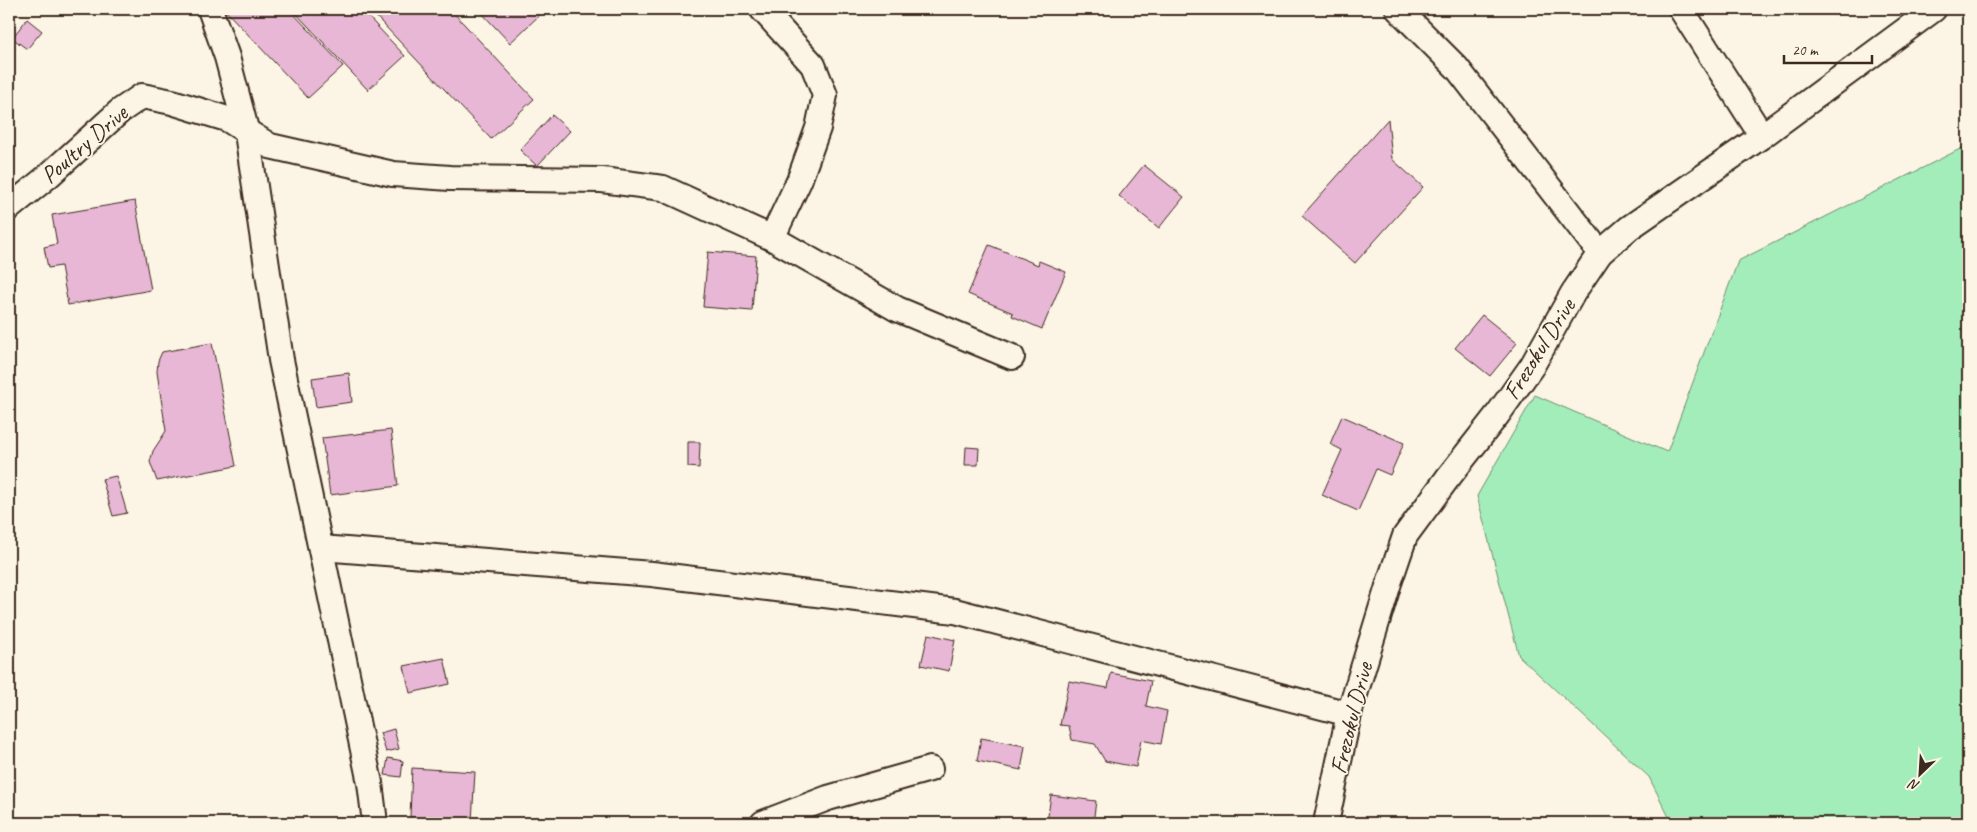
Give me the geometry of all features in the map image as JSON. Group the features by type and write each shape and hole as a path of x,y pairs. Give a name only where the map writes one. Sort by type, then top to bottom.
{"street":[{"path":"210,9 227,57 247,133 281,360 370,783 374,823"},
{"path":"762,9 813,65 825,95 818,128 799,181 772,238"},
{"path":"1398,9 1457,68 1600,253"},
{"path":"1681,9 1762,136"},
{"name":"Frezokul Drive","path":"1326,823 1349,714 1405,536 1532,366 1573,293 1600,253 1628,228 1762,136 1934,9"},
{"name":"Poultry Drive","path":"9,208 54,171 120,110 142,96 172,102 227,119 247,133"},
{"path":"247,133 270,146 393,174 466,179 602,180 663,188 772,238 897,309 1012,357"},
{"path":"321,548 652,574 955,611 1349,714"},
{"path":"763,823 828,798 930,769"}],"green space":[{"path":"1968,145 1968,823 1672,823 1649,777 1519,656 1477,496 1535,395 1667,452 1738,261"}],"building":[{"path":"224,9 289,9 343,66 308,98"},
{"path":"292,9 361,9 405,56 368,90"},
{"path":"369,9 450,9 534,99 491,139"},
{"path":"478,9 546,9 510,43"},
{"path":"27,19 42,31 27,49 12,38"},
{"path":"552,115 570,131 537,166 520,150"},
{"path":"1388,119 1392,159 1423,187 1355,263 1302,216"},
{"path":"1144,165 1184,197 1159,228 1119,196"},
{"path":"135,201 151,290 68,305 61,266 48,268 44,247 57,244 52,215"},
{"path":"989,245 1038,265 1039,261 1066,272 1042,329 1012,316 1013,313 968,294"},
{"path":"708,252 756,256 752,311 703,307"},
{"path":"1482,315 1517,343 1490,376 1455,348"},
{"path":"212,343 236,466 157,481 150,462 153,451 166,431 157,372 158,361 162,352"},
{"path":"349,373 352,402 316,407 312,378"},
{"path":"1342,416 1404,443 1390,475 1376,469 1358,511 1322,495 1342,450 1330,444"},
{"path":"391,430 398,486 330,495 322,438"},
{"path":"688,442 700,442 699,468 688,467"},
{"path":"966,447 979,448 978,465 965,465"},
{"path":"116,476 127,513 113,516 102,479"},
{"path":"928,634 955,640 949,671 921,665"},
{"path":"444,658 450,684 410,693 404,666"},
{"path":"1111,673 1151,681 1146,706 1167,711 1161,744 1141,740 1136,767 1105,761 1095,744 1072,740 1069,726 1060,725 1069,681 1108,688"},
{"path":"394,729 399,749 386,752 380,733"},
{"path":"981,738 1025,746 1021,770 977,761"},
{"path":"388,758 403,761 401,777 385,775"},
{"path":"412,768 475,772 472,821 410,817"},
{"path":"1051,795 1096,801 1093,823 1047,823"}]}
